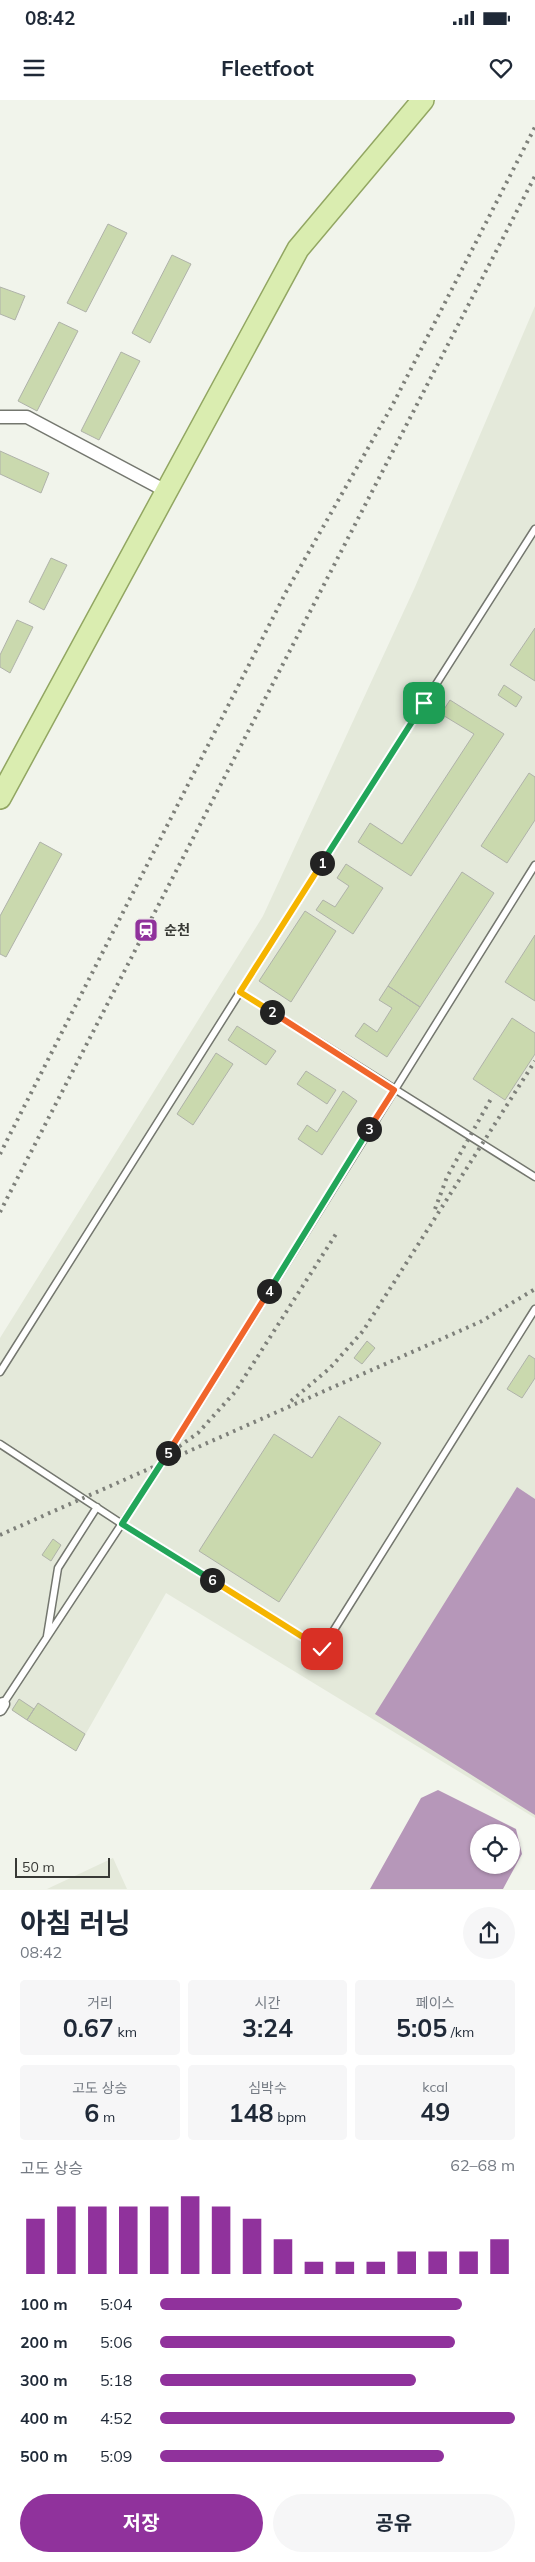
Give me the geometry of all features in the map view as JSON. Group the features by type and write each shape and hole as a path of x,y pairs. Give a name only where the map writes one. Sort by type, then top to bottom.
{"main road":[{"path":"0,798 298,250 423,100"}],"street":[{"path":"0,417 26,418 166,491"}],"lane":[{"path":"0,1372 535,530"},
{"path":"2,1706 122,1524 535,865"},
{"path":"240,992 535,1177"},
{"path":"0,1444 122,1524 322,1649 535,1309"},
{"path":"47,1639 58,1568 97,1507"}],"shaded area":[{"path":"535,306 535,1818 166,1593 76,1751 0,1702 0,1338 263,916 415,587"},
{"path":"517,1487 535,1499 535,1815 375,1714"},
{"path":"438,1790 506,1824 470,1824 470,1874 511,1874 503,1889 370,1889 421,1798"},
{"path":"113,1858 127,1889 47,1889"}],"building":[{"path":"108,224 127,233 86,312 67,303"},
{"path":"172,255 191,264 150,343 132,333"},
{"path":"0,287 25,296 15,320 0,314"},
{"path":"59,322 78,331 37,411 18,401"},
{"path":"121,352 140,361 99,440 81,431"},
{"path":"0,451 49,473 41,493 0,474"},
{"path":"51,558 67,565 44,610 29,602"},
{"path":"17,620 33,627 10,673 0,667 0,655"},
{"path":"535,628 535,681 510,665"},
{"path":"504,685 522,697 516,707 498,695"},
{"path":"450,700 504,734 411,876 358,842 370,823 402,844 474,734 441,714"},
{"path":"529,773 535,777 535,820 507,863 481,846"},
{"path":"40,842 62,854 6,957 0,954 0,916"},
{"path":"346,864 383,888 353,934 316,910 323,900 335,907 349,886 337,878"},
{"path":"462,872 494,893 420,1007 388,986"},
{"path":"305,911 336,931 291,1002 259,981"},
{"path":"535,935 535,1001 505,982"},
{"path":"388,986 420,1007 387,1057 355,1036 364,1023 377,1032 392,1008 379,1000"},
{"path":"512,1018 535,1033 535,1054 505,1100 473,1079"},
{"path":"237,1026 276,1051 266,1065 228,1040"},
{"path":"216,1053 233,1064 193,1125 177,1114"},
{"path":"306,1071 336,1090 327,1104 297,1084"},
{"path":"343,1091 357,1101 322,1155 298,1139 307,1125 317,1132"},
{"path":"367,1341 375,1348 362,1364 354,1358"},
{"path":"529,1355 535,1359 535,1378 522,1398 507,1389"},
{"path":"339,1416 381,1443 279,1602 199,1551 274,1434 312,1458"},
{"path":"53,1539 61,1545 51,1561 42,1555"},
{"path":"19,1699 34,1709 27,1720 12,1710"},
{"path":"38,1703 85,1734 76,1751 27,1720"}],"railway":[{"path":"0,1154 286,592 392,406 535,127"},
{"path":"0,1212 535,176"},
{"path":"291,1401 330,1368 363,1331 535,1061"},
{"path":"435,1209 447,1177 492,1097"},
{"path":"167,1455 198,1433 235,1392 336,1234"},
{"path":"0,1535 482,1321 535,1289"}],"place":[{"name":"순천","path":"146,930"}],"route":[{"path":"322,1649 122,1524 394,1090 240,992 424,703"}]}
